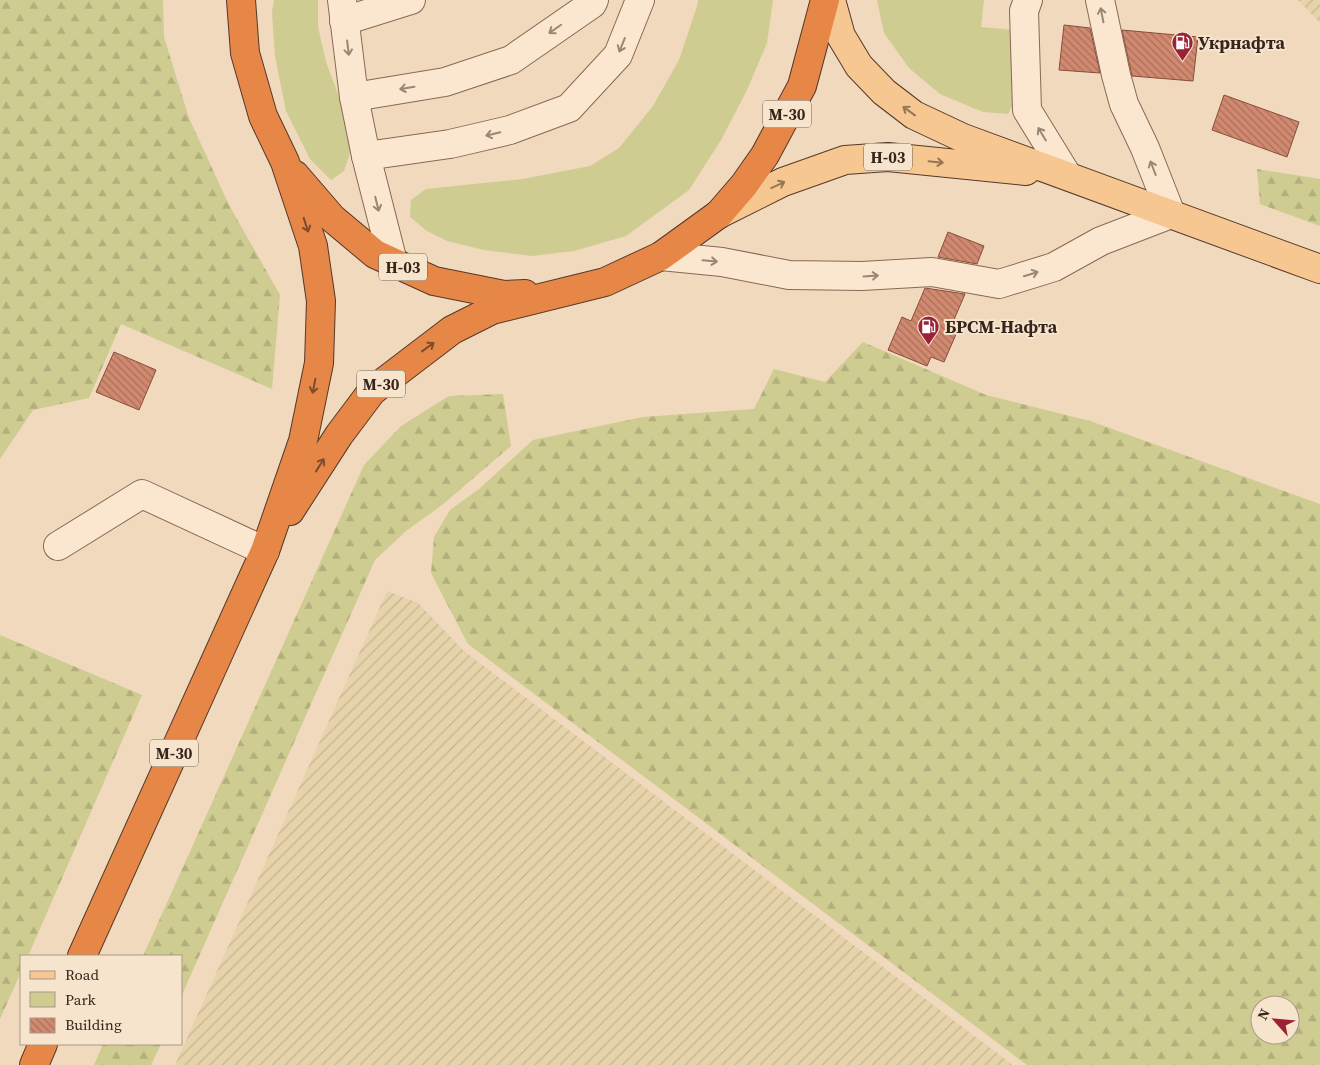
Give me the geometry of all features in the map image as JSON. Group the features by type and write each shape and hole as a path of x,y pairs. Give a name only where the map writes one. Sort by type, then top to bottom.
{"highway":[{"name":"М-30","path":"82,955 266,551 304,441 319,362 321,301 313,246 285,162 263,116 245,53 242,0"},
{"name":"М-30","path":"266,551 339,435 372,391 452,330 492,310 605,282 661,256 719,214 744,185 765,155 802,86 825,0"},
{"name":"Н-03","path":"285,162 332,218 375,254 434,281 504,294 559,292"},
{"path":"34,1065 43,1045"}],"main road":[{"path":"227,0 245,53"},
{"name":"Н-03","path":"832,0 841,36 859,66 884,92 914,115 964,138 1320,269"},
{"name":"Н-03","path":"719,214 784,182 845,160 888,157 1067,175"}],"lane":[{"path":"393,262 366,156 354,97 343,11 411,0"},
{"path":"354,97 445,82 511,60 592,4 594,0"},
{"path":"366,156 450,144 510,130 569,108 618,55 640,0"},
{"path":"1028,0 1024,11 1027,110 1067,175"},
{"path":"661,256 722,262 789,275 862,276 932,272 999,284 1054,267 1102,241 1171,214 1145,148 1124,104 1100,0"},
{"path":"58,546 142,494 266,551"}],"shaded area":[{"path":"1298,0 1320,0 1320,23"},
{"path":"387,591 418,603 464,651 1013,1065 175,1065"}],"green space":[{"path":"0,0 163,0 164,37 189,118 229,205 280,295 272,389 121,324 89,398 33,410 0,459"},
{"path":"274,0 318,0 318,27 326,62 341,102 351,150 344,171 331,180 310,159 286,111 275,56 272,12"},
{"path":"698,0 773,0 767,43 747,90 721,140 689,190 626,236 574,251 532,256 484,250 447,241 427,231 410,217 411,200 426,189 523,179 590,166 619,148 653,106 679,60"},
{"path":"877,0 984,0 981,27 1013,30 1013,104 1008,114 983,112 940,94 909,68 884,33"},
{"path":"1257,169 1320,179 1320,226 1260,204"},
{"path":"863,342 986,395 1090,421 1320,504 1320,1065 1027,1065 468,644 431,573 434,537 450,510 479,489 533,440 643,417 754,409 774,369 825,382"},
{"path":"503,394 511,446 442,505 406,531 375,560 182,995 182,955 143,955 364,465 401,426 449,396"},
{"path":"0,635 142,695 28,955 20,955 20,974 0,1019"},
{"path":"103,1045 161,1045 151,1065 94,1065"}],"building":[{"path":"1064,25 1090,28 1100,73 1059,70"},
{"path":"1122,30 1198,37 1193,81 1132,76"},
{"path":"1224,95 1299,122 1287,157 1212,130"},
{"path":"948,232 984,246 977,264 938,257"},
{"path":"925,288 965,294 950,329 957,332 944,362 931,357 927,366 888,350 902,317 911,321"},
{"path":"114,352 156,370 139,410 96,392"}],"place":[{"name":"Укрнафта","path":"1182,62"},
{"name":"БРСМ-Нафта","path":"929,346"}]}
